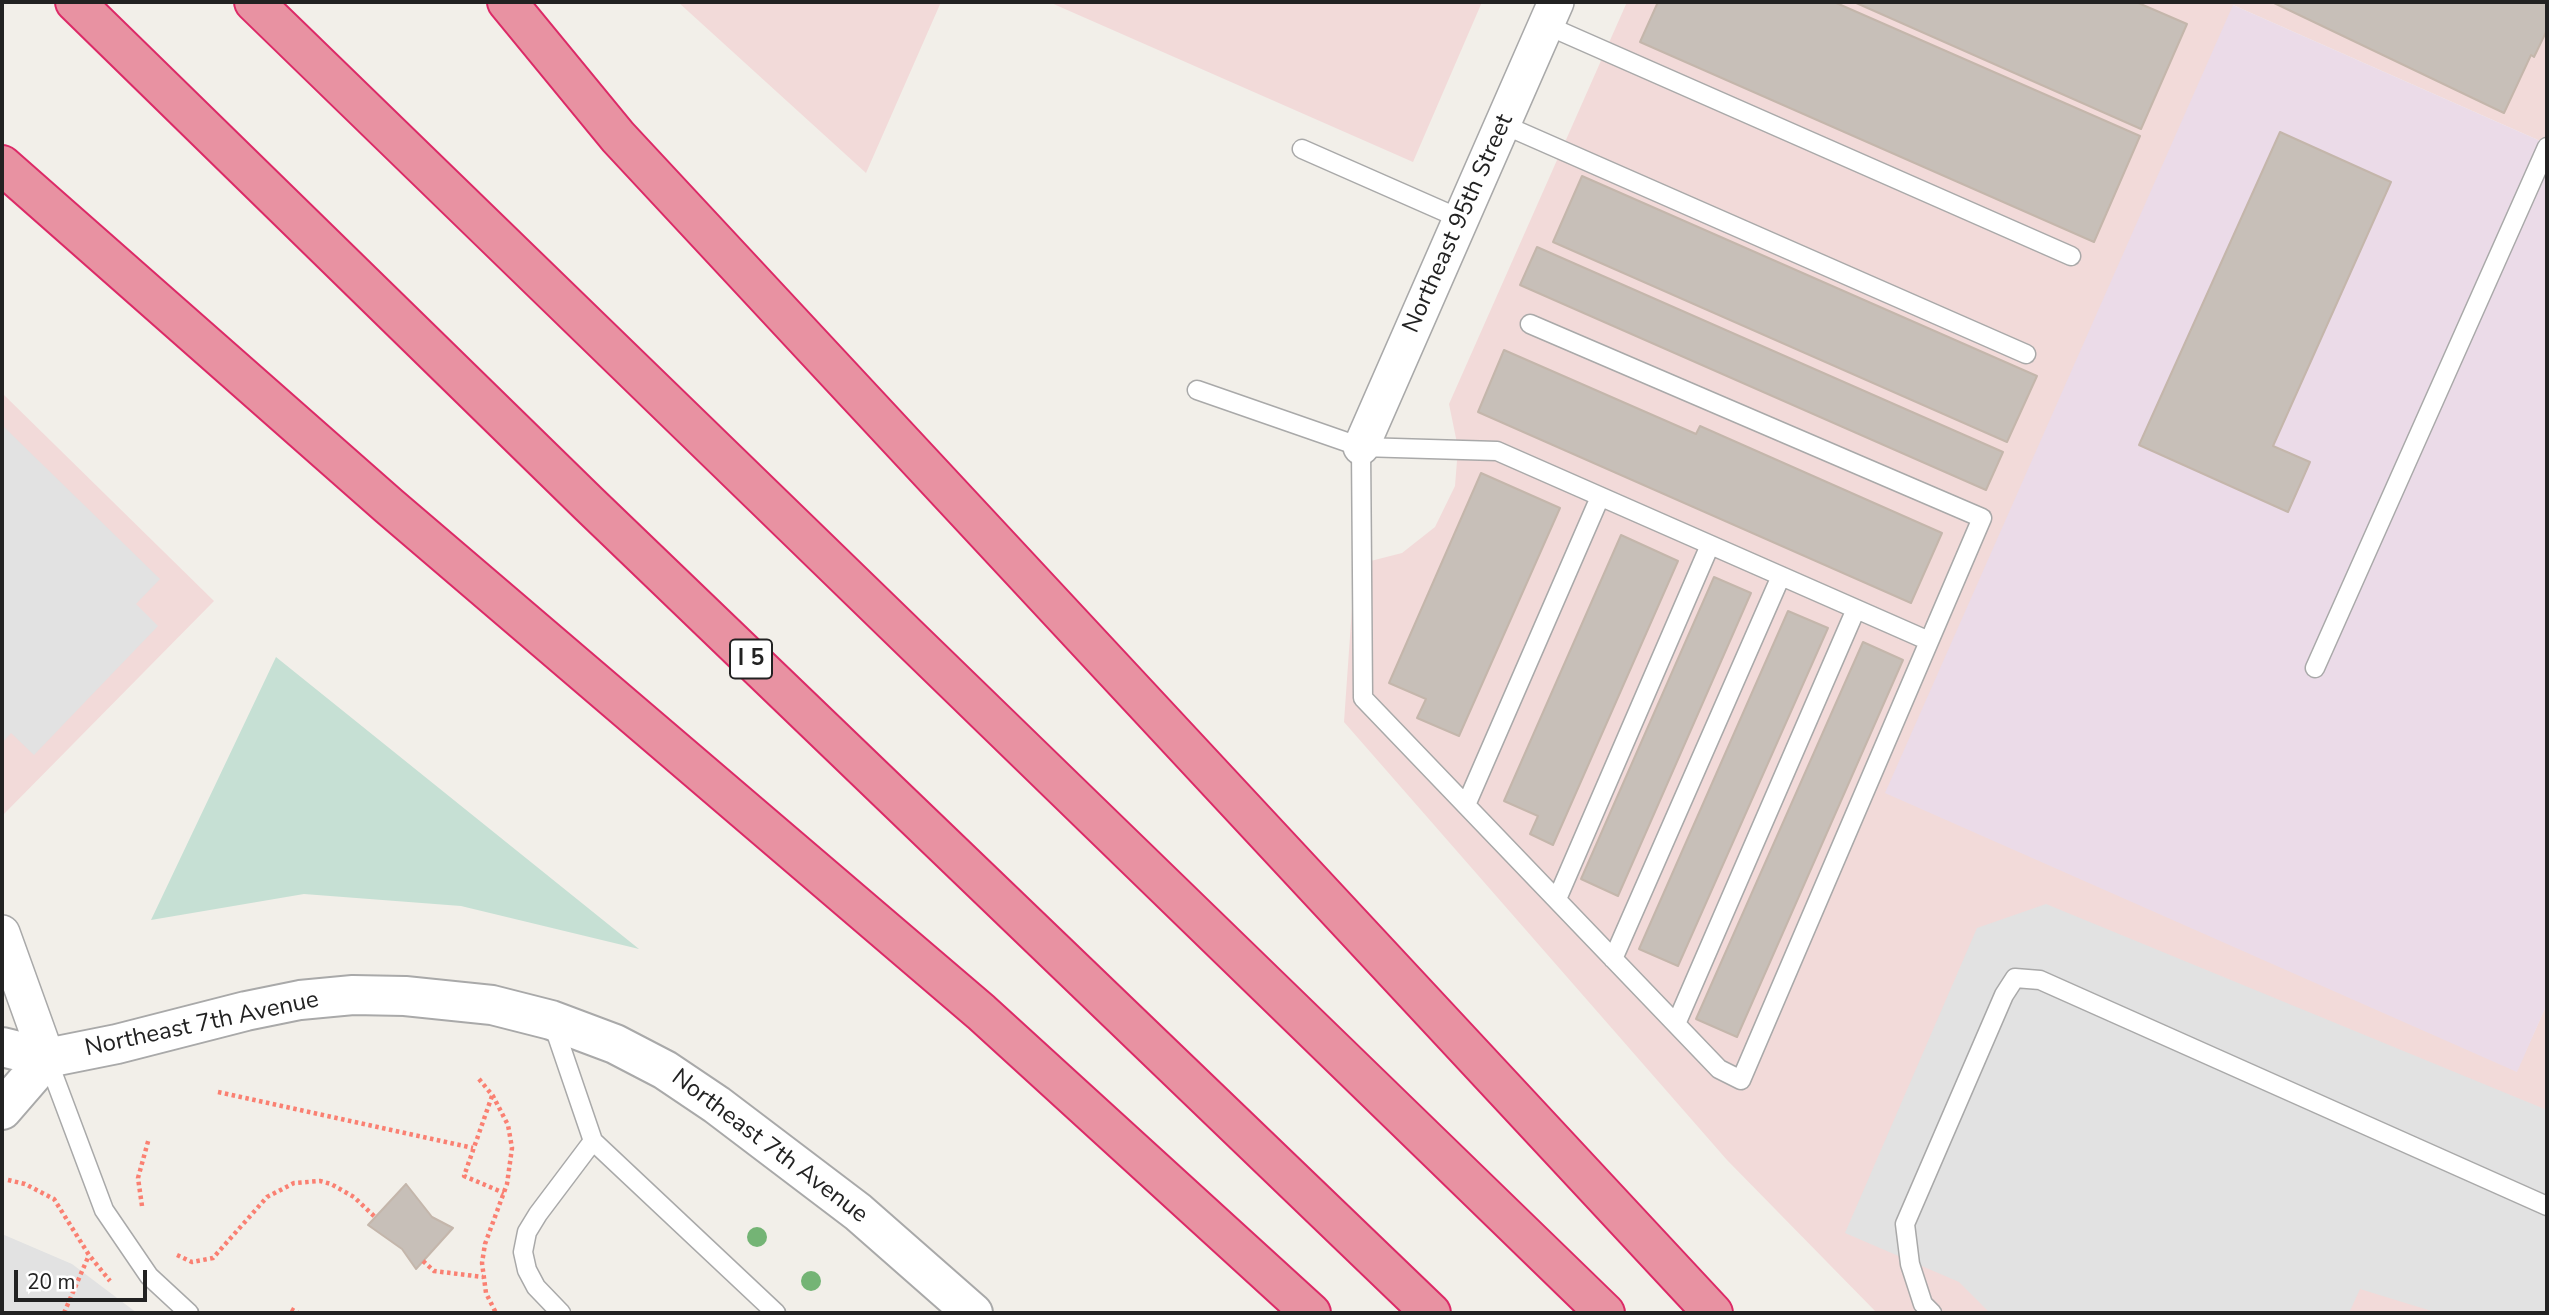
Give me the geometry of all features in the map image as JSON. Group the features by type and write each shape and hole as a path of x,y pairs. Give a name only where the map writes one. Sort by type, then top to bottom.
{"highway":[{"name":"I 5","path":"75,2 589,504 1431,1313"},
{"path":"254,2 1605,1313"},
{"path":"507,2 618,137 1713,1313"},
{"path":"2,165 400,515 981,1012 1311,1313"}],"street":[{"name":"Northeast 95th Street","path":"1361,447 1551,13"},
{"path":"2,933 47,1058 2,1110"},
{"name":"Northeast 7th Avenue","path":"2,1047 47,1058 117,1044 246,1011 300,1000 353,995 405,996 492,1005 551,1020 615,1044 665,1070 718,1105 858,1212 973,1313"}],"lane":[{"path":"1551,13 2071,256"},
{"path":"1502,124 2026,354"},
{"path":"2315,668 2547,147"},
{"path":"1302,149 1461,219"},
{"path":"1361,447 1363,698 1719,1069 1741,1080 1982,518 1530,324"},
{"path":"1197,390 1361,447 1497,451 1929,641"},
{"path":"1466,805 1600,497"},
{"path":"1557,900 1710,545"},
{"path":"1614,959 1782,576"},
{"path":"1676,1024 1856,609"},
{"path":"1932,1313 1923,1304 1910,1264 1905,1224 2004,995 2015,978 2040,980 2052,985 2547,1206"},
{"path":"551,1020 593,1141 776,1313"},
{"path":"47,1058 104,1210 149,1276 189,1313"},
{"path":"561,1313 536,1287 527,1270 523,1252 527,1232 538,1214 593,1141"}],"path":[{"path":"479,1079 493,1096 510,1135 512,1161 504,1193 485,1244 483,1278 496,1313"},
{"path":"218,1093 473,1148"},
{"path":"493,1096 464,1176 504,1193"},
{"path":"145,1212 138,1178 149,1138"},
{"path":"8,1180 25,1184 54,1199 89,1255 111,1282"},
{"path":"172,1252 192,1262 213,1258 267,1197 294,1182 320,1181 331,1184 354,1197 375,1217"},
{"path":"64,1313 89,1255"},
{"path":"423,1261 434,1271 483,1278"},
{"path":"291,1309 298,1313"}],"shaded area":[{"path":"678,2 941,2 866,173"},
{"path":"1049,2 1482,2 1413,162"},
{"path":"1627,2 2547,2 2547,144 2233,5 2516,1072 2547,1004 2547,1313 1877,1313 1727,1160 1344,722 1355,565 1402,553 1435,527 1455,486 1458,448 1449,404"},
{"path":"2233,5 2547,144 2547,1004 2517,1072 1885,793"},
{"path":"2,393 214,601 2,816"},
{"path":"2,425 160,579 136,604 158,626 34,755 11,733 2,743"},
{"path":"2046,904 2547,1110 2547,1313 2438,1313 2360,1289 2349,1313 1990,1313 1959,1282 1845,1233 1977,928"},
{"path":"2,1234 72,1264 137,1313 2,1313"}],"green space":[{"path":"276,657 639,949 461,906 304,894 151,920"}],"building":[{"path":"1658,2 1834,2 2140,136 2094,242 1640,42"},
{"path":"1854,2 2136,2 2187,24 2141,129"},
{"path":"2272,2 2547,2 2547,30 2534,57 2531,55 2504,113"},
{"path":"2280,132 2391,182 2273,446 2310,462 2288,512 2139,445"},
{"path":"1582,176 2037,376 2007,442 1553,242"},
{"path":"1537,247 2003,452 1986,490 1520,285"},
{"path":"1504,350 1696,434 1700,426 1942,533 1911,603 1478,412"},
{"path":"1481,473 1560,508 1459,736 1417,718 1426,699 1389,683"},
{"path":"1621,535 1678,561 1553,845 1530,834 1538,816 1504,801"},
{"path":"1714,577 1751,593 1618,896 1581,879"},
{"path":"1788,611 1828,628 1678,966 1639,949"},
{"path":"1863,642 1903,660 1737,1037 1696,1019"},
{"path":"406,1184 432,1217 453,1228 416,1269 402,1249 368,1225"}]}
